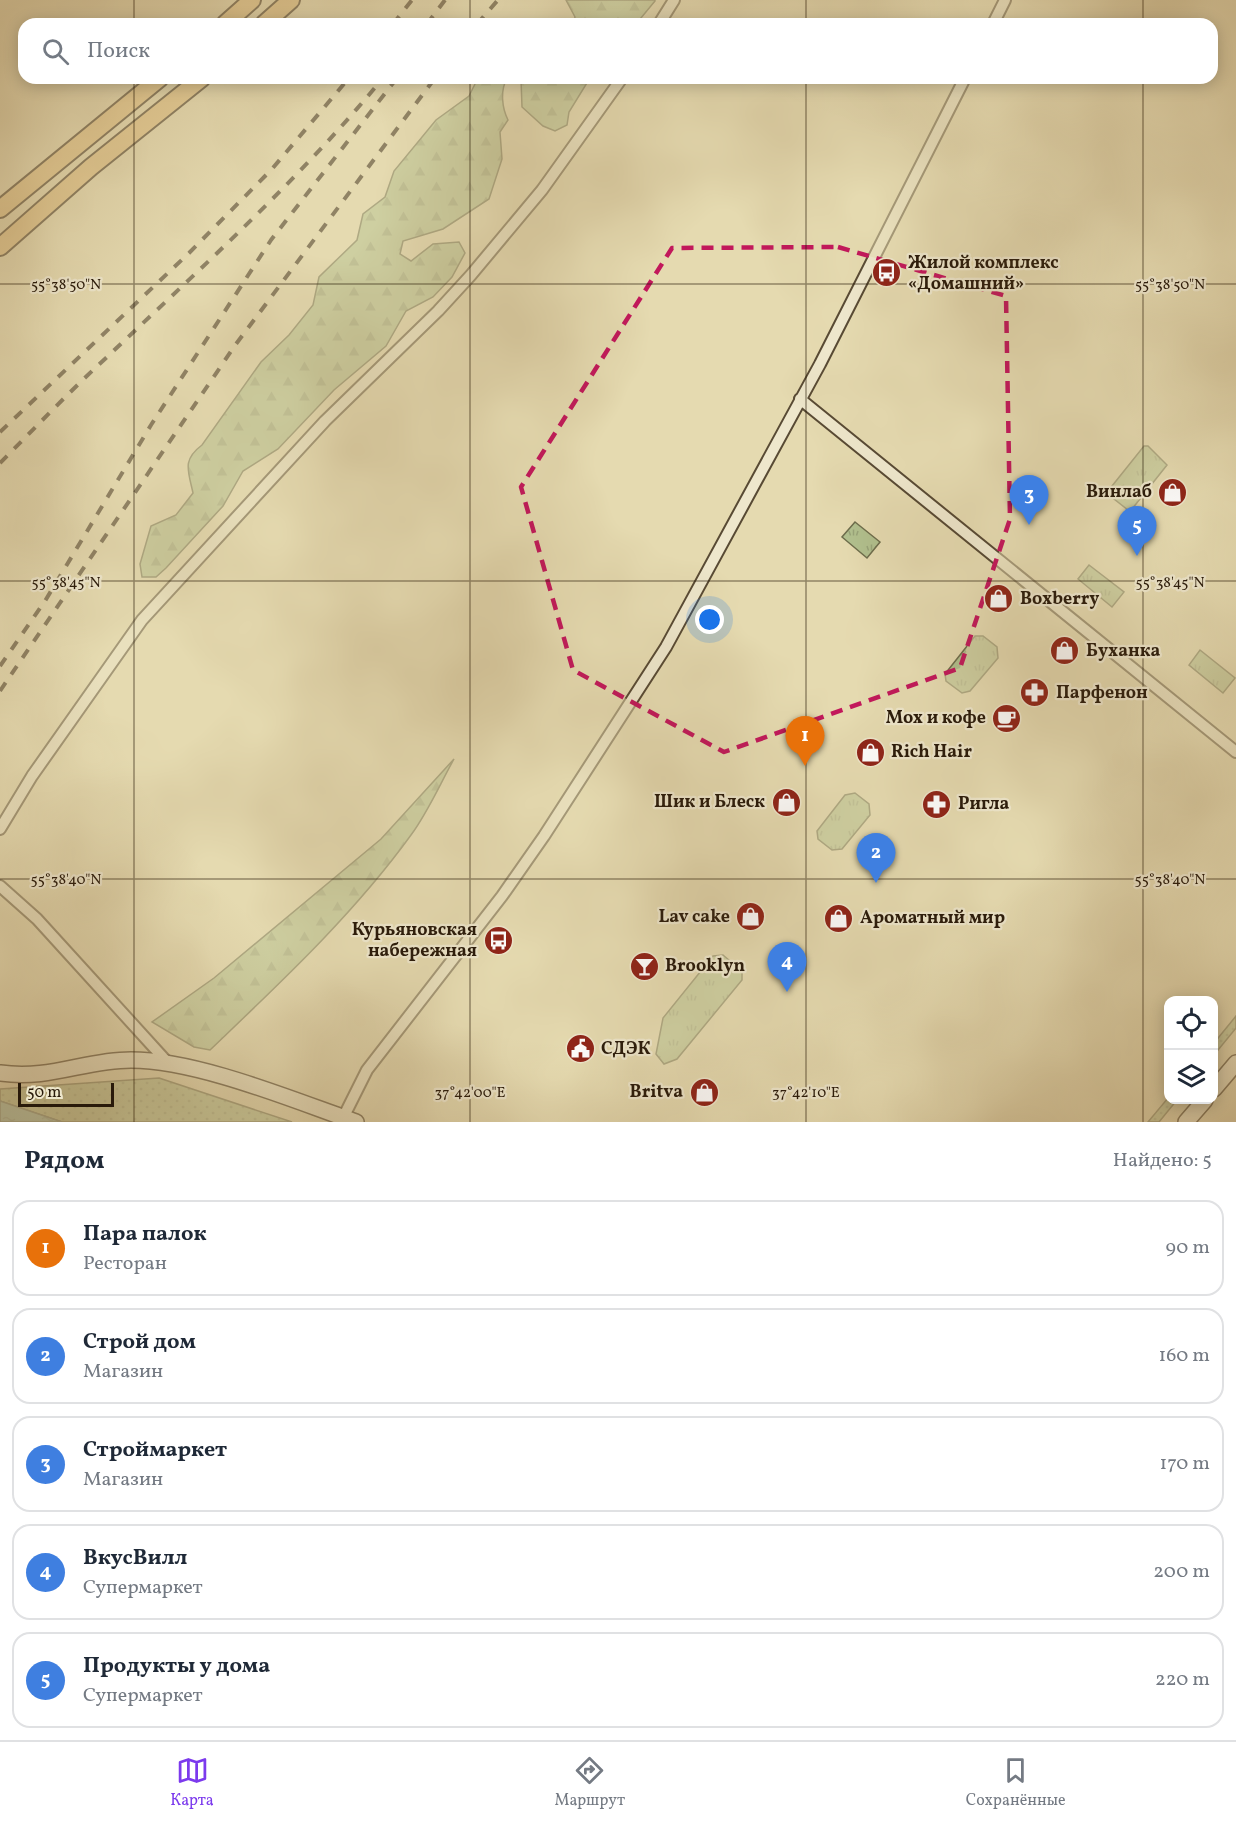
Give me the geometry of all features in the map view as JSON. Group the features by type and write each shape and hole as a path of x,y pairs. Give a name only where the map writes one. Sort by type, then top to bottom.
{"main road":[{"path":"232,18 252,0"},
{"path":"271,18 291,0"},
{"path":"0,209 153,84"},
{"path":"0,247 91,167 195,84"},
{"path":"0,1073 42,1075 97,1063 132,1060 168,1064 213,1075 350,1120"},
{"path":"1218,1084 1236,1063"},
{"path":"1186,1122 1202,1104"}],"street":[{"path":"662,18 674,0"},
{"path":"996,18 1005,0"},
{"path":"0,829 32,776 142,620 325,421 438,311 471,275 542,190 618,84"},
{"path":"350,1120 367,1071 502,896 544,836 653,667 717,558 962,84"},
{"path":"800,399 1236,752"},
{"path":"0,886 37,919 168,1064"}],"highlighted area":[{"path":"838,247 1006,296 1010,519 960,668 724,752 573,670 521,487 672,248"}],"green space":[{"path":"566,0 655,0 641,18 575,17"},
{"path":"475,84 505,84 504,110 508,120 500,132 502,159 489,199 443,229 403,241 400,254 411,261 433,244 459,242 465,253 452,277 433,297 406,311 386,346 334,390 278,449 243,471 223,506 166,568 156,577 142,577 140,564 151,526 176,515 193,493 188,466 191,456 202,445 261,362 289,335 313,305 319,277 357,240 363,214 385,197 394,171 436,120 469,96"},
{"path":"521,84 586,84 569,112 567,125 555,131 543,126 522,107"},
{"path":"1144,446 1148,446 1167,465 1132,509 1128,510 1109,495 1108,491"},
{"path":"855,522 880,542 867,558 842,537"},
{"path":"1089,565 1124,592 1112,607 1078,579"},
{"path":"975,636 983,636 997,647 998,658 970,691 962,693 946,681 945,674"},
{"path":"1200,650 1235,678 1223,693 1189,665"},
{"path":"454,759 417,826 365,893 315,947 210,1050 194,1047 152,1022 214,978 381,839"},
{"path":"855,793 869,804 870,815 842,849 832,850 818,839 817,831 845,795"},
{"path":"723,955 742,971 742,980 677,1059 664,1064 656,1054 663,1018 713,956"},
{"path":"1236,1016 1236,1028 1218,1050 1218,1038"},
{"path":"159,1078 292,1122 62,1122 0,1101 0,1089"},
{"path":"1164,1103 1174,1104 1159,1122 1148,1122"}],"water":[{"path":"0,1101 62,1122 0,1122"}],"railway":[{"path":"398,18 412,0"},
{"path":"432,18 445,0"},
{"path":"482,18 498,0"},
{"path":"0,432 189,253 272,169 344,84"},
{"path":"0,463 284,187 378,84"},
{"path":"0,666 45,601 151,425 271,240 392,84"},
{"path":"0,691 236,344 431,84"}],"place":[{"name":"Жилой комплекс «Домашний»","path":"887,273"},
{"name":"Винлаб","path":"1173,492"},
{"name":"Строймаркет","path":"1029,525"},
{"name":"Продукты у дома","path":"1137,556"},
{"name":"Boxberry","path":"999,599"},
{"name":"Буханка","path":"1065,651"},
{"name":"Парфенон","path":"1035,693"},
{"name":"Мох и кофе","path":"1007,718"},
{"name":"Rich Hair","path":"870,752"},
{"name":"Пара палок","path":"805,766"},
{"name":"Шик и Блеск","path":"786,802"},
{"name":"Ригла","path":"937,804"},
{"name":"Строй дом","path":"876,883"},
{"name":"Lav cake","path":"751,917"},
{"name":"Ароматный мир","path":"839,918"},
{"name":"Курьяновская набережная","path":"498,940"},
{"name":"Brooklyn","path":"644,966"},
{"name":"ВкусВилл","path":"787,992"},
{"name":"СДЭК","path":"580,1049"},
{"name":"Britva","path":"704,1092"}]}
